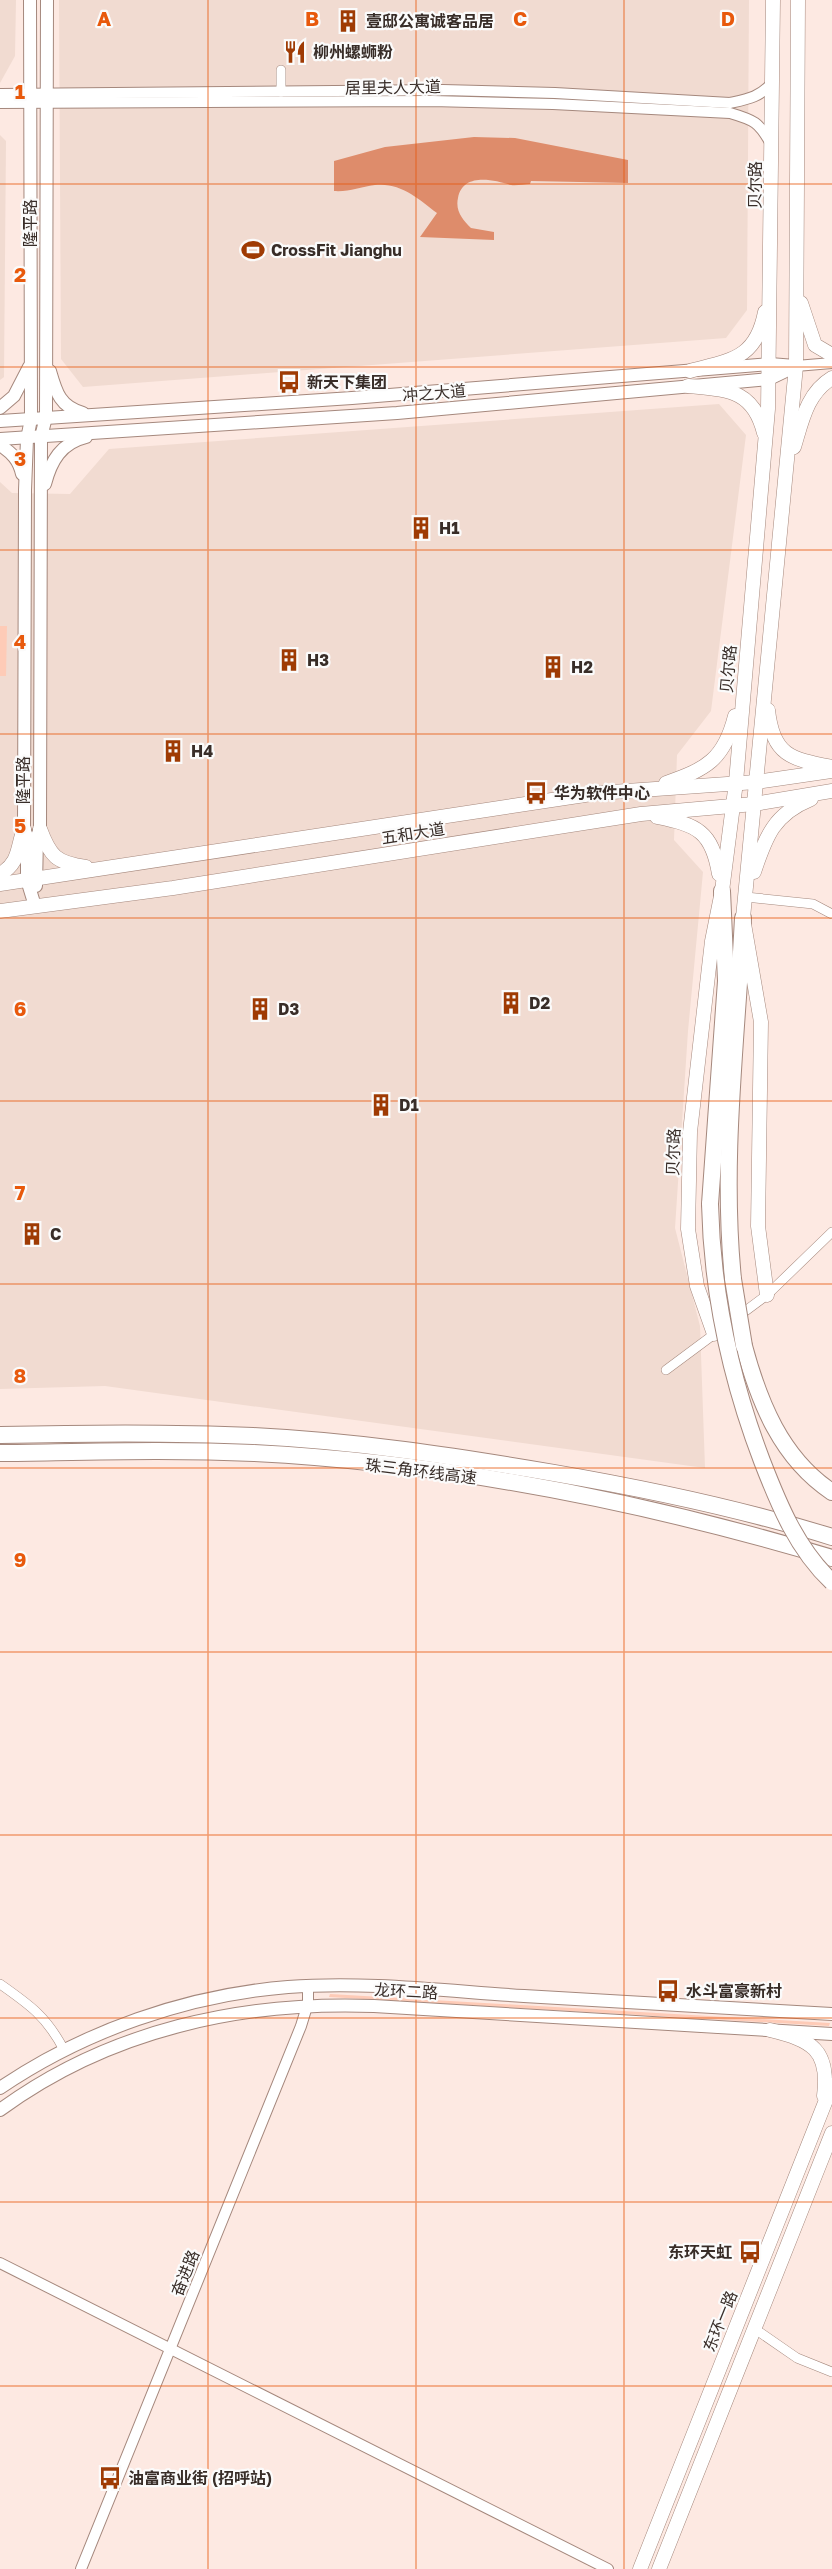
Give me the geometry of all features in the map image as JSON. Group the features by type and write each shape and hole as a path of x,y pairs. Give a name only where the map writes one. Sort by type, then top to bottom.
{"highway":[{"path":"722,891 726,981 710,1204 711,1248 717,1301 726,1349 742,1406 784,1515 801,1544 832,1582"},
{"path":"743,918 729,1152 730,1243 733,1279 744,1346 764,1408 778,1436 802,1467 832,1491"},
{"name":"珠三角环线高速","path":"0,1436 116,1433 206,1435 367,1444 592,1480 679,1498 832,1537"},
{"name":"珠三角环线高速","path":"0,1454 254,1453 395,1467 495,1480 588,1497 749,1533 832,1558"}],"main road":[{"name":"隆平路","path":"30,0 31,419 27,439 25,490 24,829 27,836 35,906"},
{"name":"隆平路","path":"32,879 37,836 40,829 40,502 41,437 46,417 47,0"},
{"name":"贝尔路","path":"714,1334 697,1286 688,1229 690,1132 712,941 722,891 735,782 765,438 770,364 773,0"},
{"path":"767,1295 758,1226 761,1022 743,918 796,366 798,0"},
{"path":"690,371 735,358 746,352 757,339 763,325 771,286"},
{"path":"797,290 815,345 832,355"},
{"path":"46,356 58,397 68,407 81,413 105,414"},
{"path":"0,408 14,396 31,363"},
{"name":"冲之大道","path":"0,421 352,398 770,364 796,366"},
{"name":"冲之大道","path":"0,440 397,413 769,379 796,366"},
{"path":"787,469 812,397 822,384 832,378"},
{"path":"688,386 731,390 748,400 760,418 765,438"},
{"path":"40,502 48,471 56,455 81,438 108,432"},
{"path":"0,445 13,454 20,464 25,490"},
{"path":"648,789 702,769 716,758 732,729 744,679"},
{"path":"766,687 770,725 785,754 832,769"},
{"name":"五和大道","path":"0,884 598,793 756,782 832,769"},
{"path":"746,897 771,828 798,804 832,791"},
{"name":"五和大道","path":"0,911 173,888 640,814 754,804 832,791"},
{"path":"640,814 685,822 698,828 708,838 716,856 722,891"},
{"path":"0,874 10,868 18,856 24,829"},
{"path":"40,829 47,848 56,858 76,865 103,868"},
{"name":"龙环二路","path":"0,2088 64,2050 115,2028 180,2006 229,1995 308,1986 407,1989 832,2014"},
{"name":"龙环二路","path":"0,2110 79,2064 118,2046 166,2029 230,2013 307,2006 374,2006 832,2034"},
{"path":"770,2030 802,2040 821,2055 825,2082 821,2113"},
{"name":"东环一路","path":"640,2569 832,2085"},
{"path":"659,2569 832,2133"}],"street":[{"path":"281,70 281,92"},
{"name":"居里夫人大道","path":"47,98 281,92 488,91 730,103 753,99 772,83"},
{"name":"居里夫人大道","path":"0,94 30,98 443,101 730,113 752,119 759,124 771,144"},
{"name":"居里夫人大道","path":"0,103 30,98"},
{"name":"冲之大道","path":"796,366 832,363"},
{"path":"746,897 813,904 832,914"},
{"path":"666,1370 767,1295 832,1232"},
{"path":"0,1984 29,2005 52,2027 64,2050"},
{"name":"奋进路","path":"81,2569 307,2006 308,1986"},
{"path":"0,2263 608,2569"},
{"path":"755,2330 797,2358 832,2372"}],"shaded area":[{"path":"0,0 16,0 15,56 0,83"},
{"path":"59,0 749,0 747,310 726,338 83,387 61,359"},
{"path":"0,135 6,141 4,377 0,380"},
{"path":"474,137 515,138 628,160 628,183 531,181 530,184 513,185 488,180 472,181 461,190 457,203 459,211 471,228 494,232 494,240 420,237 437,213 409,193 393,186 375,185 334,191 334,161 385,147"},
{"path":"719,404 746,435 711,711 677,755 674,840 703,872 688,1031 675,1228 700,1326 705,1468 105,1386 0,1389 0,482 12,493 70,494 109,449"},
{"path":"0,626 7,626 6,676 0,676"},
{"path":"330,1994 830,2023 829,2026 329,1997"}],"place":[{"name":"壹邸公寓诚客品居","path":"348,21"},
{"name":"柳州螺蛳粉","path":"295,52"},
{"name":"CrossFit Jianghu","path":"253,250"},
{"name":"新天下集团","path":"289,382"},
{"name":"H1","path":"421,528"},
{"name":"H3","path":"289,660"},
{"name":"H2","path":"553,667"},
{"name":"H4","path":"173,751"},
{"name":"华为软件中心","path":"536,793"},
{"name":"D2","path":"511,1003"},
{"name":"D3","path":"260,1009"},
{"name":"D1","path":"381,1105"},
{"name":"C","path":"32,1234"},
{"name":"水斗富豪新村","path":"668,1991"},
{"name":"东环天虹","path":"750,2252"},
{"name":"油富商业街 (招呼站)","path":"110,2478"}]}
